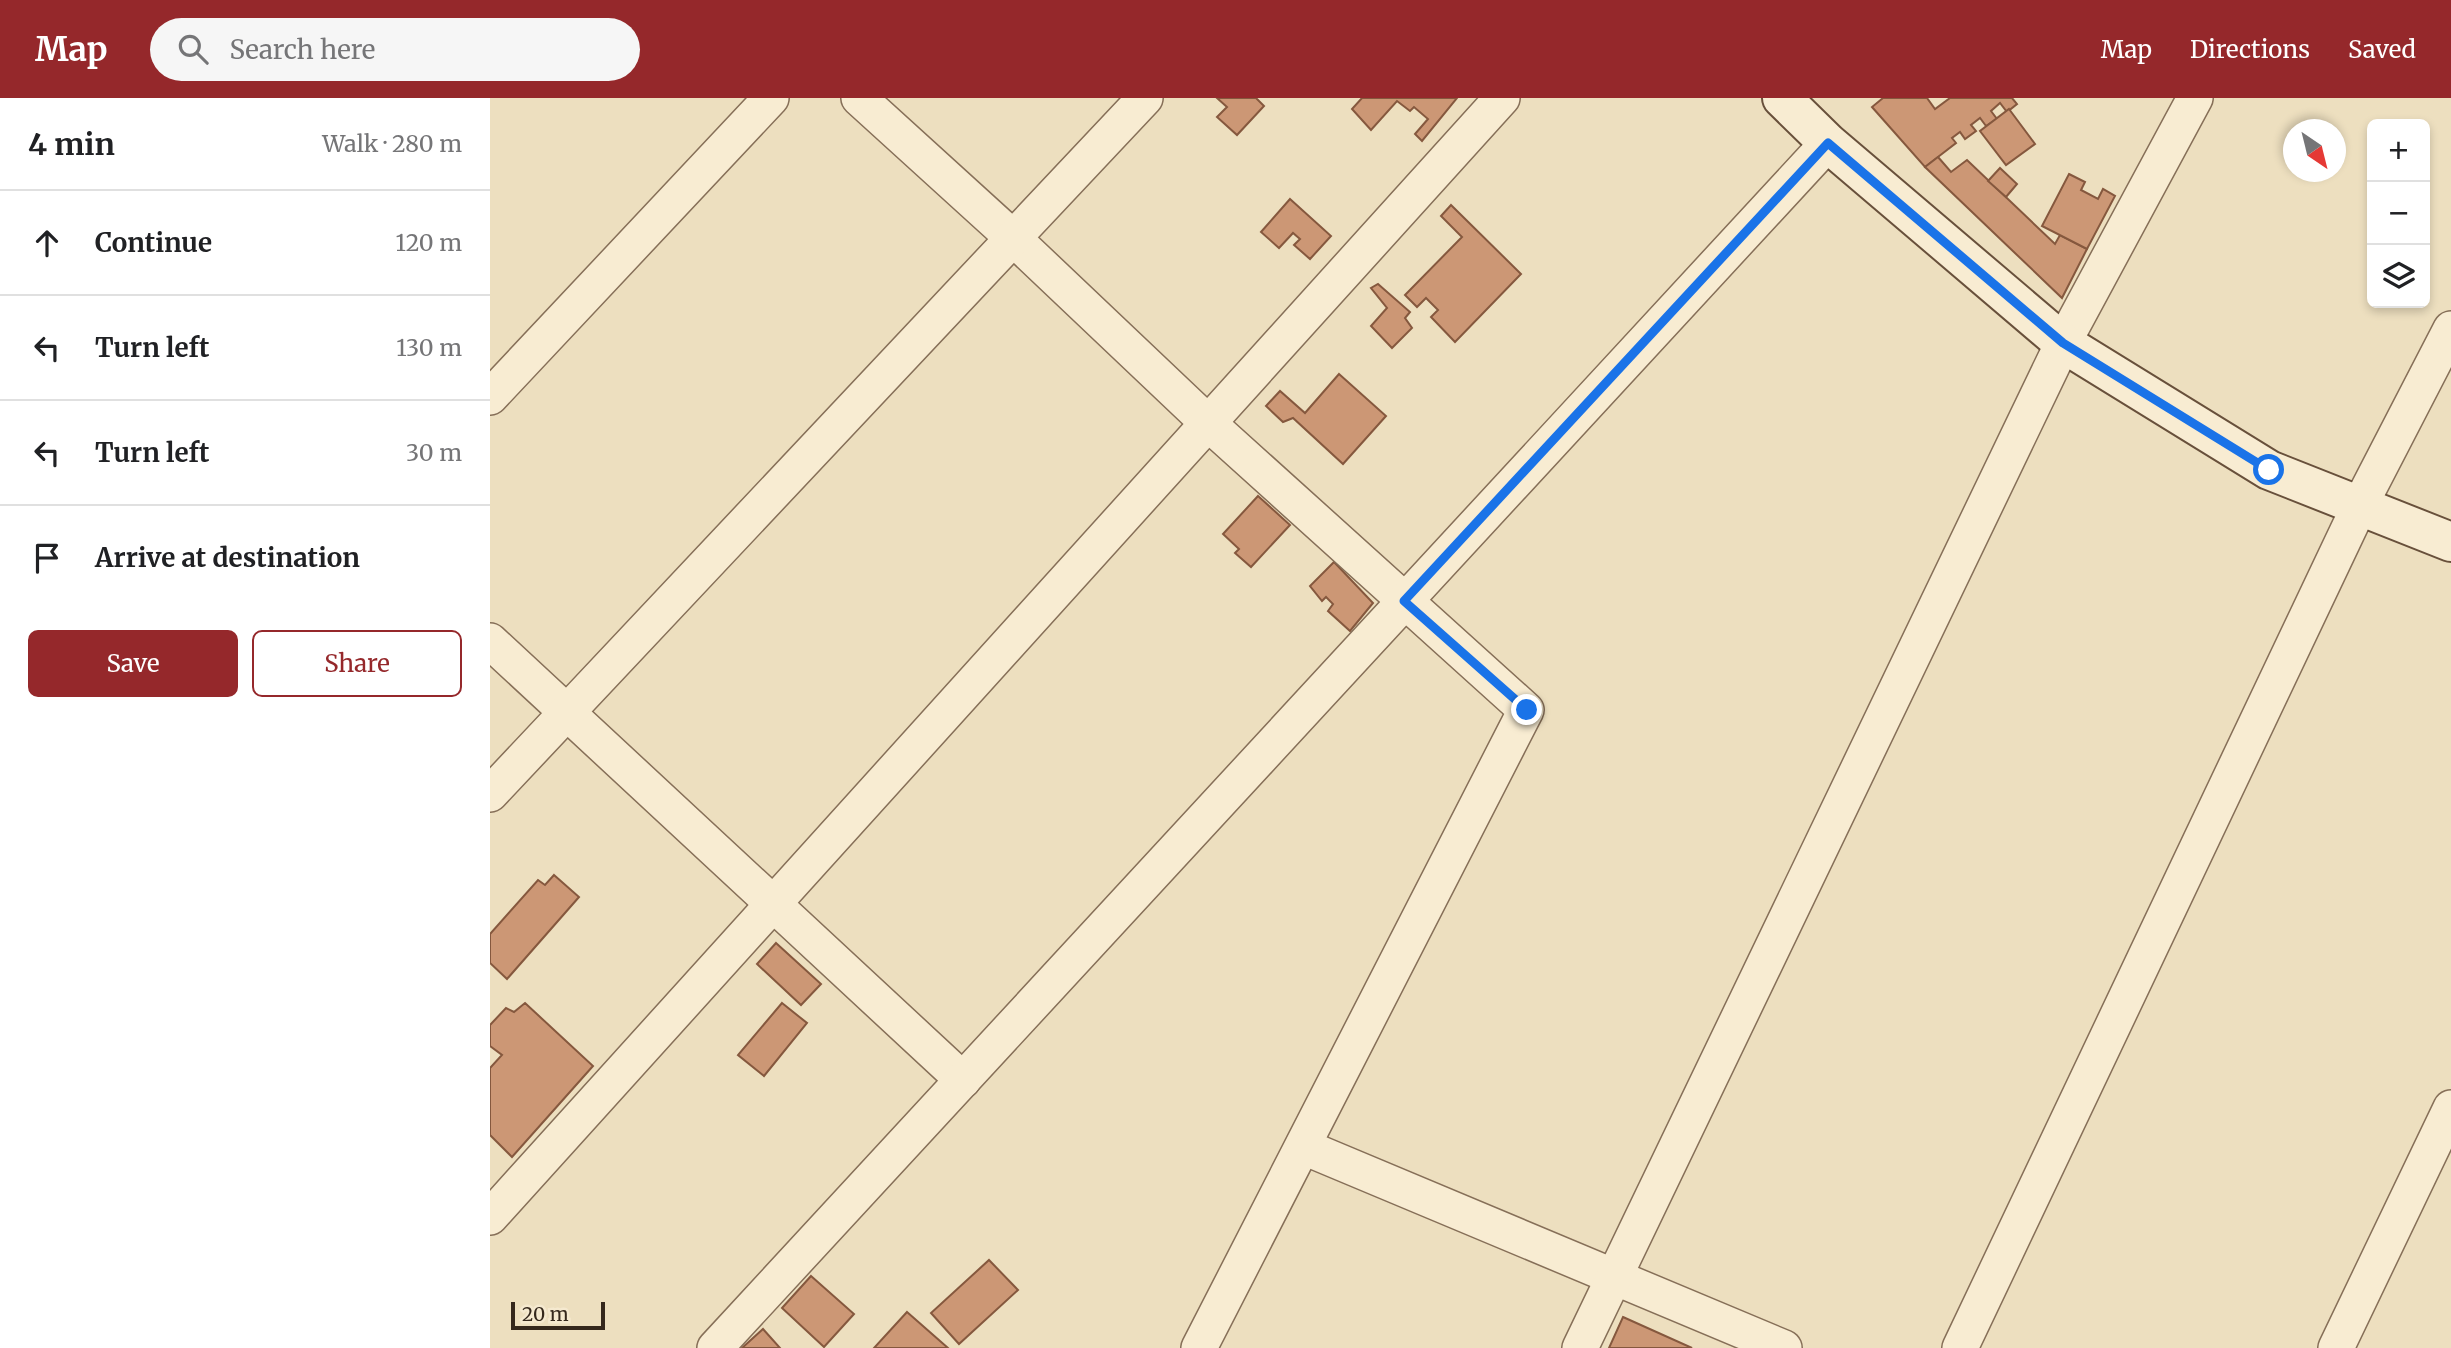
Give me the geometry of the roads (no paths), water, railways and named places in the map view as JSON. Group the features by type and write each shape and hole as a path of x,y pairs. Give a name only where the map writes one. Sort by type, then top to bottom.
{"street":[{"path":"490,397 771,98"},
{"path":"859,98 1013,238 1208,423 1527,710 1199,1348"},
{"path":"490,794 1145,98"},
{"path":"490,1217 1502,98"},
{"path":"1782,98 1828,143 2063,343 2269,470 2451,542"},
{"path":"1580,1348 2063,343 2195,98"},
{"path":"715,1348 1828,143"},
{"path":"1960,1348 2360,505 2451,329"},
{"path":"490,641 962,1080"},
{"path":"2336,1348 2451,1108"},
{"path":"1304,1147 1784,1348"}]}
